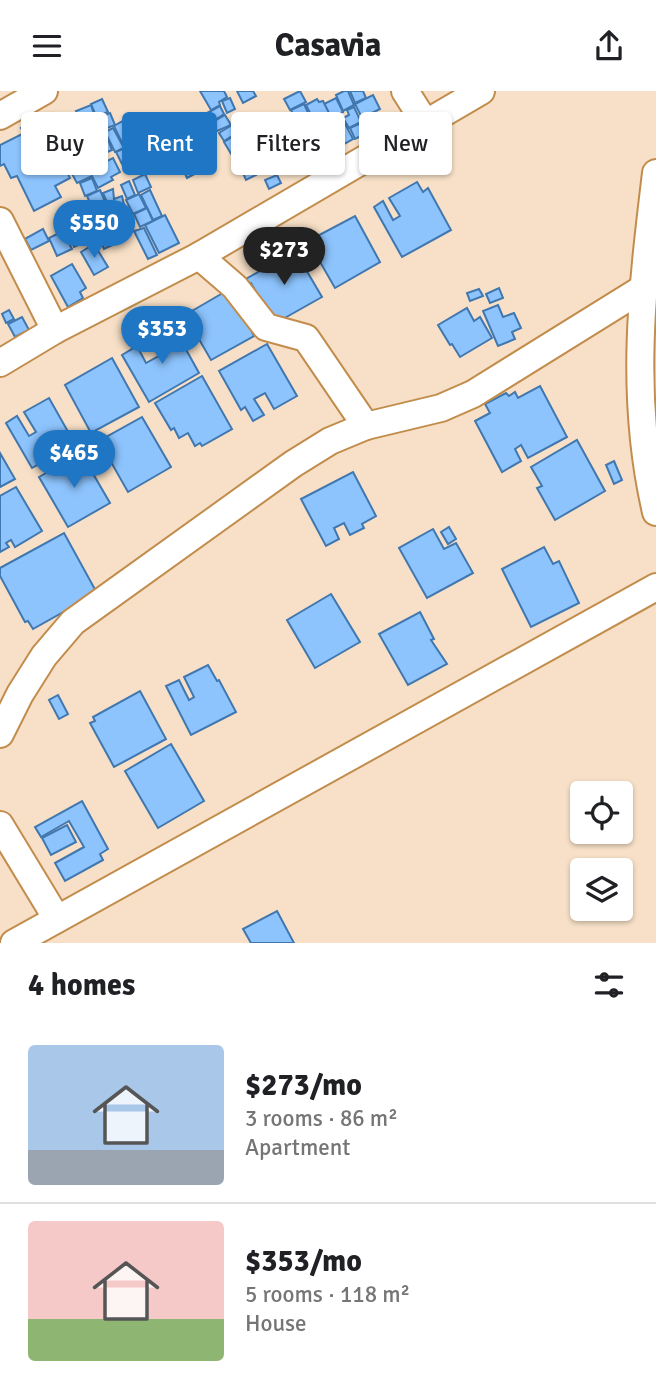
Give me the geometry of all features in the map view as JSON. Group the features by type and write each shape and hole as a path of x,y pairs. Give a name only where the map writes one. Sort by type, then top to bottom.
{"street":[{"path":"0,116 44,91"},
{"path":"405,91 418,112"},
{"path":"446,112 481,91"},
{"path":"0,363 55,330 199,256 359,163"},
{"path":"656,173 642,289 639,393 647,474 656,512"},
{"path":"0,221 55,330"},
{"path":"199,256 235,287 266,327 306,338 366,426"},
{"path":"0,734 20,694 44,656 73,622 293,464 330,441 366,426 441,408 473,394 642,289"},
{"path":"14,943 656,587"},
{"path":"0,825 57,919"}],"building":[{"path":"200,91 224,91 227,97 211,110"},
{"path":"237,91 253,91 256,96 243,103"},
{"path":"300,91 306,102 290,110 284,99"},
{"path":"348,91 354,105 343,111 336,95"},
{"path":"350,91 363,91 366,98 355,103"},
{"path":"373,95 380,109 374,112 359,112 355,104"},
{"path":"230,98 235,109 227,113 222,101"},
{"path":"336,98 343,112 328,112 324,104"},
{"path":"102,99 108,112 94,112 91,104"},
{"path":"317,99 319,102 323,101 328,112 310,112 306,105"},
{"path":"304,104 308,112 292,112 291,110"},
{"path":"91,105 93,112 76,112"},
{"path":"220,106 224,114 217,119 217,112 209,112"},
{"path":"354,107 359,118 359,123 349,128 345,121 345,117 349,115 347,110"},
{"path":"110,113 115,125 108,128"},
{"path":"225,115 231,125 217,131 217,119"},
{"path":"122,122 122,143 114,126"},
{"path":"345,124 353,139 345,143"},
{"path":"359,124 359,137 355,139 350,128"},
{"path":"231,126 231,137 224,141 219,133"},
{"path":"113,128 122,149 115,152 108,138 108,130"},
{"path":"21,134 21,175 68,175 70,178 55,186 61,197 34,211 17,176 11,178 4,164 0,166 0,145"},
{"path":"231,138 231,154 224,142"},
{"path":"122,149 122,164 116,152"},
{"path":"113,158 120,172 111,177 113,180 98,188 92,176 77,183 73,175 108,175 108,160"},
{"path":"145,175 151,187 138,193 133,180"},
{"path":"277,175 281,183 269,189 265,180"},
{"path":"92,178 97,191 85,196 80,183"},
{"path":"129,181 135,195 127,199 121,185"},
{"path":"417,182 423,192 428,188 451,230 402,257 374,207 383,201 393,220 400,216 389,198"},
{"path":"113,189 114,199 122,196 125,209 112,214 103,193"},
{"path":"100,190 106,204 93,210 87,196"},
{"path":"150,190 162,216 153,220 141,195"},
{"path":"139,194 146,208 133,214 126,200"},
{"path":"85,202 90,212 72,219 68,209"},
{"path":"107,205 112,215 100,221 95,211"},
{"path":"147,208 153,221 140,227 134,214"},
{"path":"68,212 76,230 66,234 58,216"},
{"path":"91,212 94,220 76,227 73,220"},
{"path":"165,215 179,243 159,253 145,225"},
{"path":"355,216 380,262 335,288 308,241"},
{"path":"97,220 102,233 86,240 80,227"},
{"path":"144,228 157,255 148,259 134,231"},
{"path":"43,229 49,241 31,250 25,239"},
{"path":"80,229 85,242 74,247 69,234"},
{"path":"63,231 72,249 57,256 49,238"},
{"path":"111,231 117,243 104,249 99,237"},
{"path":"94,244 108,267 94,275 81,252"},
{"path":"295,251 322,297 274,324 251,283 247,285 244,280"},
{"path":"72,264 86,288 80,292 83,298 68,307 51,276"},
{"path":"499,288 503,298 490,303 486,294"},
{"path":"479,289 483,296 470,301 467,293"},
{"path":"228,290 256,330 252,332 254,336 211,360 185,315"},
{"path":"498,305 503,317 514,313 521,328 512,332 515,339 498,346 483,311"},
{"path":"467,308 474,321 480,317 492,338 460,357 438,325"},
{"path":"9,310 14,319 6,323 2,314"},
{"path":"22,317 29,330 15,337 8,324"},
{"path":"173,326 199,373 149,402 122,355 137,346 146,363 164,353 155,336"},
{"path":"267,344 297,396 274,409 265,393 254,399 264,415 253,421 245,407 241,410 219,371"},
{"path":"112,358 139,407 91,433 65,385"},
{"path":"202,376 232,429 202,446 200,443 195,446 188,433 179,438 174,428 171,430 155,403"},
{"path":"540,386 567,437 528,458 521,445 515,449 521,461 502,472 475,421 490,413 485,404 506,393 509,396 515,392 518,398"},
{"path":"49,398 75,444 32,468 6,423 17,416 29,436 36,432 24,412"},
{"path":"142,417 171,467 128,492 99,441"},
{"path":"577,440 605,491 555,520 537,488 542,486 531,467"},
{"path":"0,453 15,479 0,487"},
{"path":"81,453 110,503 68,527 39,477"},
{"path":"614,461 622,480 614,484 606,465"},
{"path":"353,472 376,516 362,524 364,528 350,535 344,523 334,528 339,539 326,546 301,499"},
{"path":"16,487 42,531 15,547 11,540 6,543 9,547 0,552 0,496"},
{"path":"449,527 456,539 448,544 441,532"},
{"path":"433,529 444,549 456,543 473,573 427,598 399,548"},
{"path":"64,533 97,593 33,629 28,621 25,622 0,576 0,568"},
{"path":"544,547 553,564 559,561 579,603 531,627 502,569"},
{"path":"331,594 360,642 315,668 287,620"},
{"path":"420,612 434,639 431,640 447,664 408,685 379,634"},
{"path":"208,665 236,712 191,735 166,686 179,680 189,700 194,697 184,677"},
{"path":"140,691 166,739 114,767 90,723 95,721 93,717"},
{"path":"58,695 68,714 59,719 49,700"},
{"path":"171,744 204,801 158,828 125,771"},
{"path":"82,801 108,849 100,854 103,860 65,881 55,863 84,847 69,821 41,837 35,827"},
{"path":"67,825 76,842 51,855 42,838"},
{"path":"277,911 294,943 251,943 243,929"}]}
